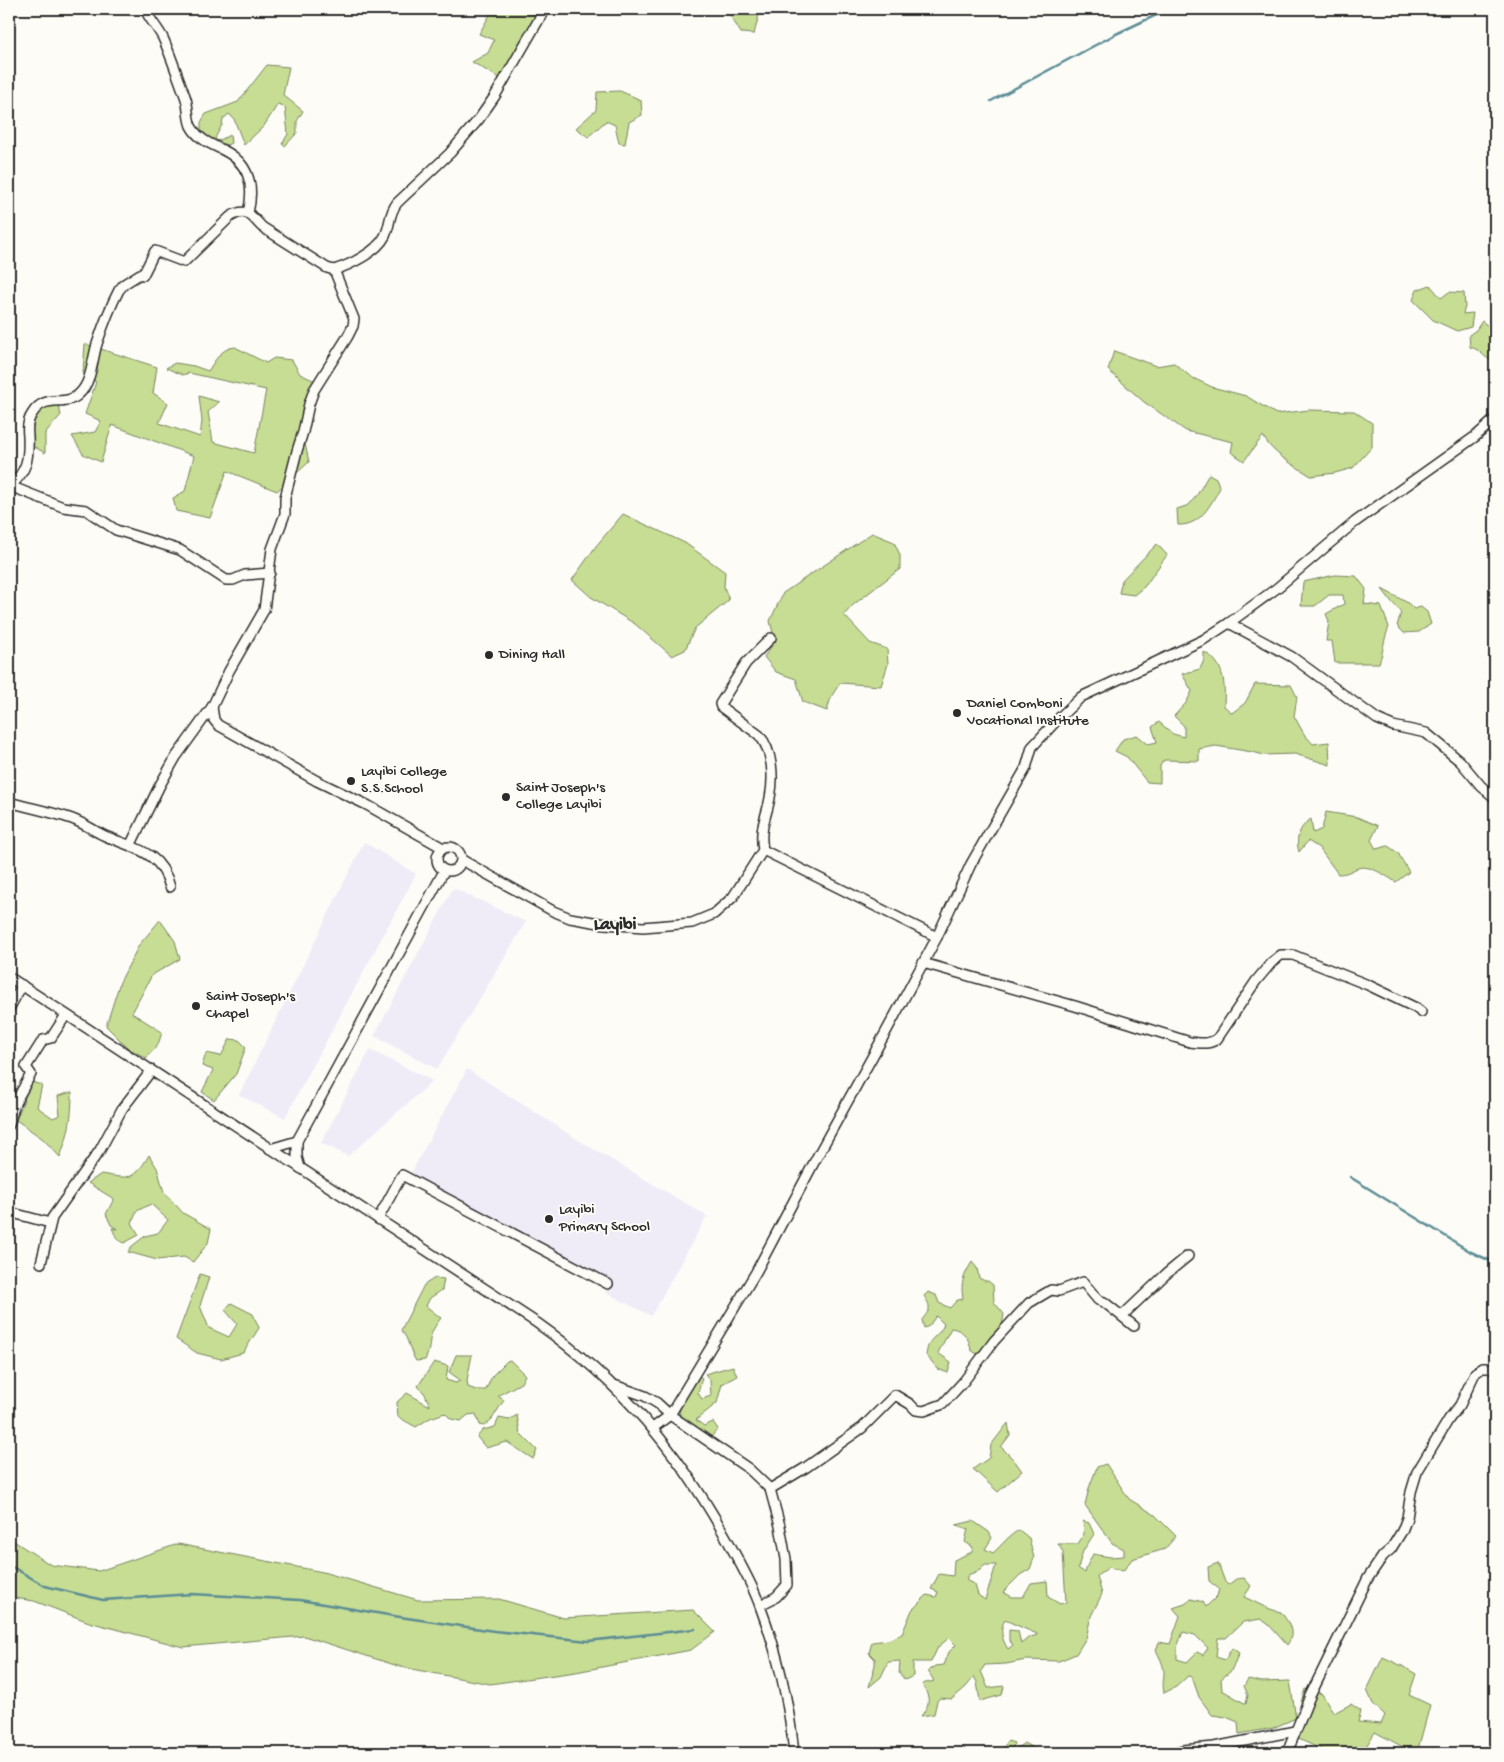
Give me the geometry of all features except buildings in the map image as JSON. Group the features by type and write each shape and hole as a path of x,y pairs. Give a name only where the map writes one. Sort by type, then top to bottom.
{"street":[{"path":"145,9 163,39 187,99 191,126 200,137 236,158 246,171 251,182 252,198 248,213"},
{"path":"270,573 245,575 233,580 226,580 180,550 116,530 86,510 63,507 10,486 22,473 27,464 29,452 27,428 32,414 42,403 48,400 67,400 77,396 83,389 90,374 97,344 116,296 124,284 140,274 143,275 155,251 184,262 230,217 237,213 248,213 262,227 327,268 334,270 356,261 380,242 386,234 391,211 397,203 450,153 479,119 495,96 545,9"},
{"path":"131,844 160,785 176,757 212,707 232,665 264,610 272,549 284,514 285,498 314,390 353,326 354,319 334,270"},
{"path":"653,1428 670,1415 756,1272 937,937 971,864 1026,768 1032,747 1081,697 1198,643 1229,624 1277,588 1355,522 1476,436 1495,419"},
{"path":"1229,624 1292,658 1377,719 1393,726 1426,733 1460,761 1481,786 1495,798"},
{"path":"771,638 746,663 720,704 721,707 760,735 772,766 770,798 760,837 764,850 937,937"},
{"path":"212,707 214,720 218,725 317,781 367,805 444,848"},
{"path":"9,802 71,819 102,834 131,844 150,856 160,866 170,887"},
{"path":"462,860 459,868 452,872 444,870 437,862 439,852 444,848 451,847 459,852 462,860 570,918 605,924 643,927 692,923 714,914 732,897 764,850"},
{"path":"300,1168 297,1157 297,1141 444,870"},
{"path":"923,963 1065,1003 1190,1042 1203,1044 1217,1039 1256,981 1271,963 1281,955 1293,955 1368,985 1421,1012"},
{"path":"9,977 568,1344 610,1384 653,1428 692,1478 750,1583 760,1605 774,1646 783,1684 794,1753"},
{"path":"9,1008 22,985"},
{"path":"9,1125 15,1104 31,1074 26,1067 43,1040 51,1038 66,1015"},
{"path":"41,1262 50,1223 74,1184 100,1150 122,1109 151,1071"},
{"path":"270,1149 297,1141"},
{"path":"378,1219 402,1175 608,1284"},
{"path":"9,1212 50,1223"},
{"path":"1122,1316 1188,1256"},
{"path":"770,1489 805,1468 862,1428 895,1395 916,1410 924,1410 943,1404 964,1381 994,1341 1024,1308 1042,1294 1051,1290 1059,1291 1083,1282 1098,1300 1104,1302 1134,1326"},
{"path":"1287,1753 1310,1696 1368,1578 1383,1556 1391,1549 1402,1531 1407,1518 1411,1492 1418,1472 1449,1419 1460,1405 1475,1374 1482,1368 1495,1368"},
{"path":"610,1384 645,1396 657,1403 670,1415 749,1469 770,1489 780,1526 786,1559 787,1585 776,1597 760,1605"},
{"path":"1173,1753 1295,1731"}],"shaded area":[{"path":"364,842 416,874 285,1118 239,1095"},
{"path":"453,888 526,922 437,1069 374,1036"},
{"path":"370,1050 433,1081 348,1156 321,1143"},
{"path":"467,1069 580,1141 707,1216 651,1316 605,1292 611,1282 409,1177"}],"green space":[{"path":"493,9 526,9 540,19 506,82 472,62 488,53 494,40 479,34"},
{"path":"723,9 766,9 759,15 754,34 741,33 730,15 722,13"},
{"path":"267,65 289,67 283,95 303,111 297,121 297,133 285,146 282,144 288,134 285,107 278,104 264,126 244,145 234,119 229,114 223,119 215,138 218,141 230,135 231,143 227,145 219,144 201,133 201,122 206,114 238,102"},
{"path":"620,91 641,100 642,115 629,122 625,144 619,143 615,125 606,121 588,137 576,128 596,110 597,92"},
{"path":"1430,285 1441,298 1449,292 1464,293 1465,307 1463,314 1473,313 1471,327 1457,331 1433,320 1413,300 1417,290"},
{"path":"1482,321 1495,332 1495,361 1488,359 1470,347 1469,335 1476,330"},
{"path":"85,344 157,367 153,393 168,403 159,423 200,437 202,421 199,396 219,402 208,412 213,442 254,453 266,390 189,373 183,375 166,368 175,363 194,366 208,371 222,352 235,347 266,363 274,358 292,360 300,374 315,381 301,425 309,462 277,491 227,471 210,518 176,511 173,498 185,491 194,456 112,425 101,462 83,454 72,436 95,432 101,421 85,414 96,382 83,373"},
{"path":"1114,351 1156,366 1174,363 1191,377 1212,387 1246,396 1276,414 1309,410 1354,411 1372,423 1372,447 1353,468 1335,473 1311,476 1278,454 1263,436 1244,461 1231,452 1233,442 1186,431 1144,402 1108,370"},
{"path":"58,403 61,415 45,433 45,453 31,445 32,430 39,412 50,405"},
{"path":"1209,474 1216,478 1220,488 1199,518 1193,522 1178,525 1177,509 1189,505"},
{"path":"623,514 685,543 725,572 724,587 729,600 695,628 685,650 672,656 635,624 591,597 572,580 596,546"},
{"path":"872,533 894,542 900,555 900,569 853,605 844,615 870,643 887,649 888,664 881,686 840,683 831,697 827,711 803,702 796,679 776,672 764,657 775,641 770,621 783,593"},
{"path":"1157,544 1167,555 1145,586 1134,595 1119,593 1122,580"},
{"path":"1335,575 1356,576 1366,589 1364,604 1381,606 1389,627 1379,663 1335,663 1332,641 1326,641 1329,621 1326,614 1344,604 1343,595 1329,595 1315,606 1301,606 1303,582"},
{"path":"1382,589 1408,603 1414,609 1421,607 1427,612 1431,624 1419,632 1404,633 1397,626 1401,612"},
{"path":"1204,652 1220,668 1224,682 1224,706 1232,713 1245,703 1255,684 1291,685 1297,697 1294,716 1304,734 1313,744 1329,742 1330,765 1295,754 1264,755 1216,746 1199,749 1199,761 1164,760 1160,766 1160,783 1147,782 1127,757 1115,751 1123,739 1137,735 1148,744 1157,742 1152,727 1159,722 1173,734 1184,737 1184,726 1174,716 1186,703 1192,691 1182,674 1200,669 1204,660"},
{"path":"1326,812 1357,817 1378,826 1371,840 1376,849 1388,846 1398,853 1409,872 1396,882 1377,871 1362,867 1338,874 1319,848 1308,841 1299,852 1298,838 1301,830 1311,819 1313,833 1322,829"},
{"path":"160,920 175,941 180,959 152,975 132,1013 162,1032 158,1045 146,1058 128,1048 106,1026 120,982 139,945"},
{"path":"230,1039 239,1040 246,1047 236,1074 214,1100 202,1092 213,1070 202,1066 206,1053 221,1056"},
{"path":"31,1082 42,1085 37,1107 53,1118 60,1115 58,1096 72,1092 69,1125 60,1157 43,1139 16,1120"},
{"path":"149,1155 157,1168 164,1192 183,1213 211,1229 208,1243 193,1262 184,1257 157,1260 128,1252 131,1247 145,1236 158,1233 168,1220 151,1204 137,1211 132,1223 139,1235 124,1243 117,1239 112,1228 117,1229 111,1225 106,1214 114,1199 88,1183 101,1174 125,1177 135,1174"},
{"path":"972,1262 977,1268 979,1278 993,1285 994,1302 1004,1314 1002,1326 977,1354 971,1350 965,1335 951,1328 938,1353 951,1362 948,1373 938,1369 926,1355 929,1343 942,1329 944,1324 936,1316 929,1326 924,1328 922,1320 929,1308 924,1296 928,1292 936,1295 939,1303 950,1308 956,1301 963,1298 963,1279"},
{"path":"200,1274 209,1277 200,1306 209,1328 229,1337 237,1324 225,1310 231,1303 253,1314 259,1328 243,1353 221,1359 197,1353 176,1339"},
{"path":"435,1278 444,1279 442,1290 430,1298 426,1306 441,1318 431,1334 425,1360 416,1361 401,1330 424,1285"},
{"path":"456,1355 472,1355 467,1380 468,1387 476,1390 486,1390 492,1376 510,1360 525,1375 521,1383 499,1395 504,1400 492,1419 484,1426 480,1425 476,1414 468,1415 461,1421 451,1419 445,1413 430,1418 416,1427 398,1417 397,1402 407,1393 430,1406 425,1394 418,1386 434,1362 448,1366 446,1380 456,1383 460,1380 449,1372"},
{"path":"733,1366 737,1376 722,1384 717,1403 696,1420 704,1426 713,1422 718,1429 711,1437 689,1424 679,1413 683,1399 697,1375 702,1378 698,1393 702,1399 711,1396 710,1380 705,1374"},
{"path":"517,1415 520,1433 537,1450 533,1459 507,1442 486,1448 477,1437 483,1430 495,1427 499,1418 509,1420"},
{"path":"1008,1423 1010,1435 1001,1447 1022,1471 998,1492 973,1469 989,1458 991,1445"},
{"path":"1106,1464 1129,1499 1155,1515 1176,1536 1165,1549 1132,1559 1123,1571 1109,1567 1097,1576 1102,1594 1091,1616 1086,1638 1076,1654 1059,1661 1026,1660 1006,1664 985,1665 981,1671 988,1688 1004,1686 1002,1695 980,1701 977,1682 974,1677 952,1699 940,1698 937,1701 934,1714 921,1716 928,1704 927,1693 922,1684 934,1681 928,1671 936,1666 944,1665 949,1652 956,1645 949,1638 938,1647 931,1662 913,1662 913,1676 905,1680 899,1673 900,1661 888,1662 881,1677 869,1687 875,1665 875,1659 869,1653 872,1642 888,1640 902,1634 912,1610 927,1595 936,1597 938,1592 931,1589 939,1574 953,1576 954,1560 972,1552 973,1547 965,1542 968,1529 956,1525 973,1521 989,1532 992,1538 985,1549 993,1553 1019,1530 1029,1538 1034,1558 1030,1569 1020,1575 1003,1592 1012,1597 1023,1597 1031,1583 1047,1581 1048,1597 1060,1604 1066,1602 1063,1552 1058,1544 1078,1544 1084,1534 1083,1521 1089,1523 1094,1534 1083,1551 1078,1568 1085,1573 1093,1554 1110,1557 1124,1556 1124,1549 1112,1543 1085,1505 1097,1467","holes":["985,1565 996,1565 985,1600 978,1595 975,1585 966,1580 968,1575 980,1570","1005,1620 1037,1634 1037,1635 1028,1638 1021,1644 1018,1631 1009,1630 1009,1640 1013,1645 1008,1649 1002,1634"]},
{"path":"9,1538 51,1565 99,1571 178,1544 323,1572 418,1600 499,1599 564,1618 693,1610 715,1632 691,1650 576,1672 490,1684 401,1667 304,1636 183,1647 89,1622 34,1601 9,1597"},
{"path":"1218,1563 1228,1585 1236,1579 1244,1578 1251,1586 1244,1597 1266,1608 1281,1612 1289,1624 1291,1632 1290,1641 1287,1645 1261,1619 1243,1622 1226,1638 1218,1638 1216,1657 1225,1660 1232,1648 1239,1653 1231,1671 1221,1679 1222,1690 1246,1704 1248,1695 1244,1686 1248,1679 1262,1682 1290,1681 1296,1718 1273,1728 1239,1734 1238,1722 1226,1717 1212,1715 1199,1697 1192,1677 1188,1676 1176,1687 1164,1693 1164,1671 1156,1650 1159,1642 1170,1644 1180,1616 1173,1608 1185,1604 1191,1599 1203,1602 1206,1607 1217,1596 1219,1589 1209,1581 1208,1567","holes":["1183,1632 1195,1635 1208,1648 1203,1655 1197,1652 1187,1662 1177,1659 1177,1647"]},
{"path":"1383,1657 1416,1674 1409,1695 1430,1705 1417,1753 1402,1753 1405,1748 1375,1732 1364,1750 1368,1753 1323,1753 1323,1750 1294,1737 1304,1716 1301,1702 1305,1689 1322,1694 1334,1713 1351,1704 1361,1711 1358,1722 1381,1724 1385,1715 1373,1704 1367,1690"},
{"path":"1008,1741 1014,1743 1012,1752 1024,1743 1042,1753 996,1753 997,1749 1003,1748"}],"waterway":[{"path":"991,101 1116,34 1169,9"},
{"path":"1350,1177 1471,1252 1495,1263"},
{"path":"9,1565 45,1586 103,1600 192,1594 300,1600 494,1631 588,1641 695,1629"}],"place":[{"name":"Dining Hall","path":"489,655"},
{"name":"Daniel Comboni Vocational Institute","path":"957,713"},
{"name":"Layibi College S.S.School","path":"351,781"},
{"name":"Saint Joseph's College Layibi","path":"506,797"},
{"name":"Saint Joseph's Chapel","path":"196,1006"},
{"name":"Layibi Primary School","path":"549,1219"}],"district":[{"name":"Layibi","path":"615,925"}]}
